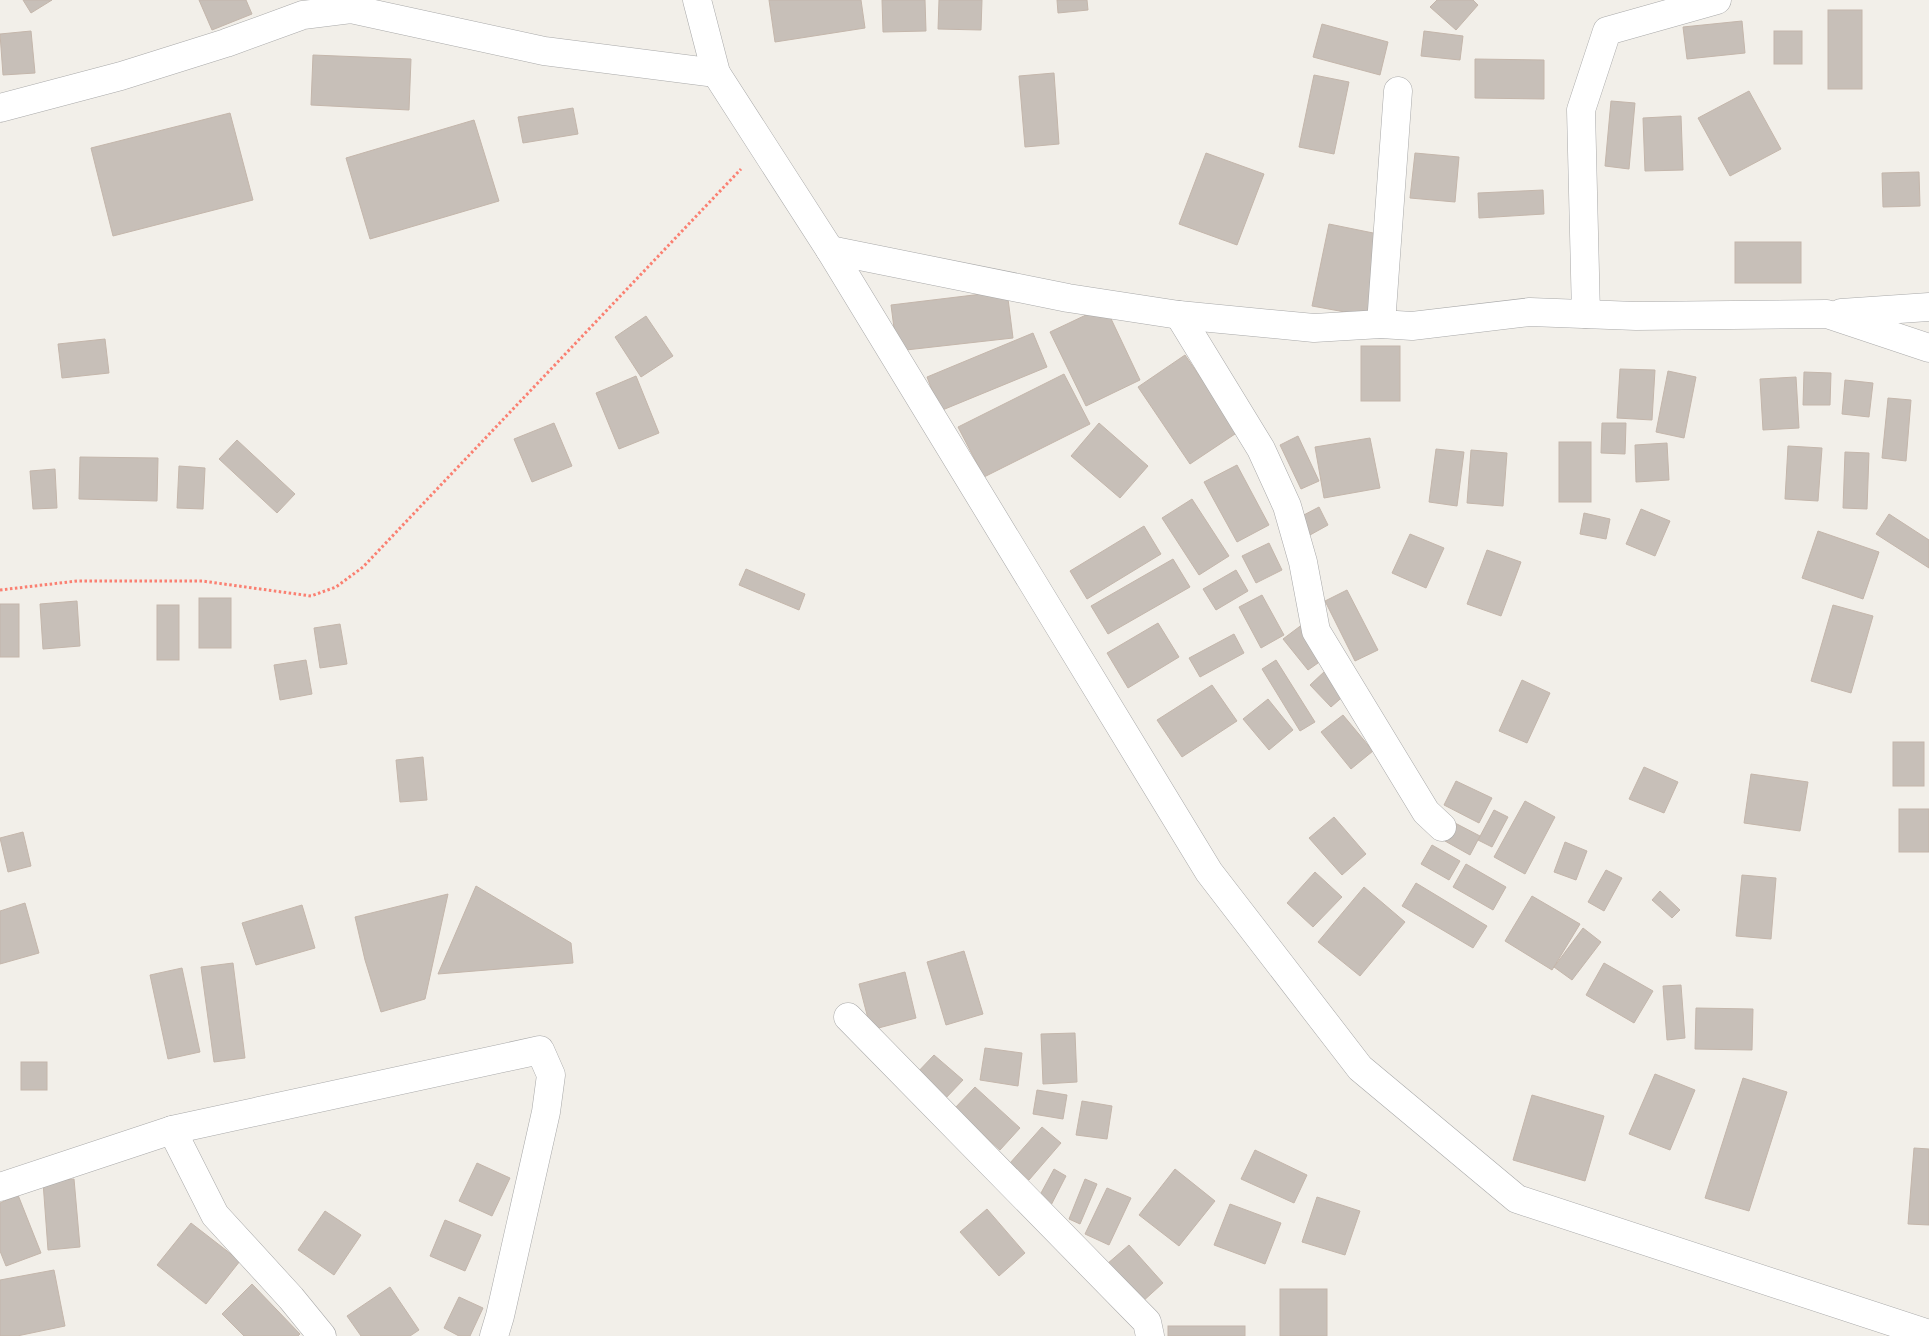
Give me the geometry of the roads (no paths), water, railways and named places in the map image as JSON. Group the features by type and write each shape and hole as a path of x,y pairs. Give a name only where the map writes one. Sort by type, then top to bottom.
{"street":[{"path":"697,0 716,73 830,250 1209,872 1360,1068 1517,1199 1929,1334"},
{"path":"1586,314 1581,110 1607,31 1717,0"},
{"path":"0,108 121,76 226,43 303,15 351,8 544,51 716,73"},
{"path":"1381,324 1398,91"},
{"path":"830,250 1068,298 1179,315 1314,328 1381,324 1412,326 1530,312 1636,316 1827,314 1929,307"},
{"path":"1827,314 1929,348"},
{"path":"1179,315 1261,449 1286,506 1303,562 1316,631 1426,812 1442,827"},
{"path":"848,1017 1147,1322 1150,1336"},
{"path":"0,1188 172,1130 540,1050 551,1075 546,1112 494,1336"},
{"path":"172,1130 215,1215 291,1298 322,1336"}]}
